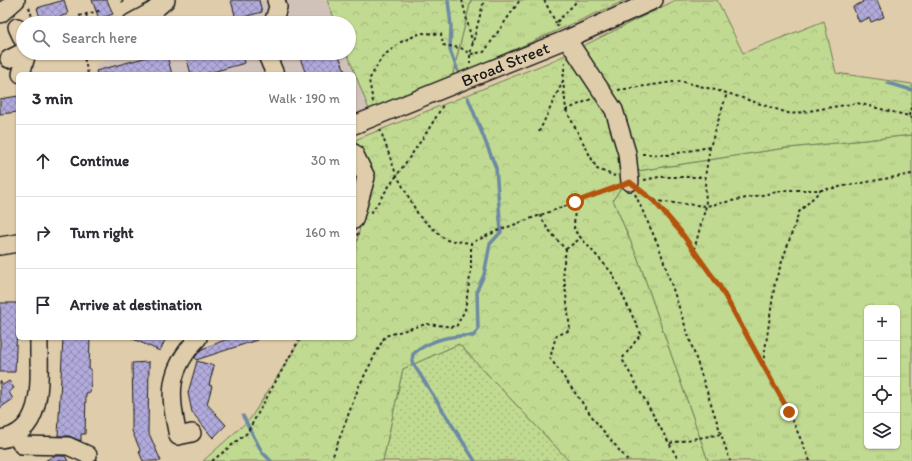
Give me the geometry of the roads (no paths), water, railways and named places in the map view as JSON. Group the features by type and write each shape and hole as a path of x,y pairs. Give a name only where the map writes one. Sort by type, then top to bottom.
{"street":[{"path":"144,16 166,0"},
{"path":"275,16 278,7 276,0"},
{"name":"Broad Street","path":"356,124 567,39 654,0"},
{"path":"0,14 23,3"},
{"path":"567,39 614,110 627,153 630,182"},
{"path":"22,72 25,60"},
{"path":"269,60 273,72"},
{"path":"356,157 366,177 361,222"},
{"path":"0,246 16,243"},
{"path":"0,439 17,435 25,429 33,416 38,395 39,340"},
{"path":"185,434 172,402 174,380 178,364 196,340"},
{"path":"17,435 22,445 68,446 88,455"}],"waterway":[{"path":"448,0 451,26 450,50 460,77"},
{"path":"888,83 912,90"},
{"path":"468,98 496,168 501,232 490,244 484,275 477,290 478,330 473,336 457,336 441,339 426,345 413,354 412,362 475,461"},
{"path":"243,416 262,452 271,461"}]}
